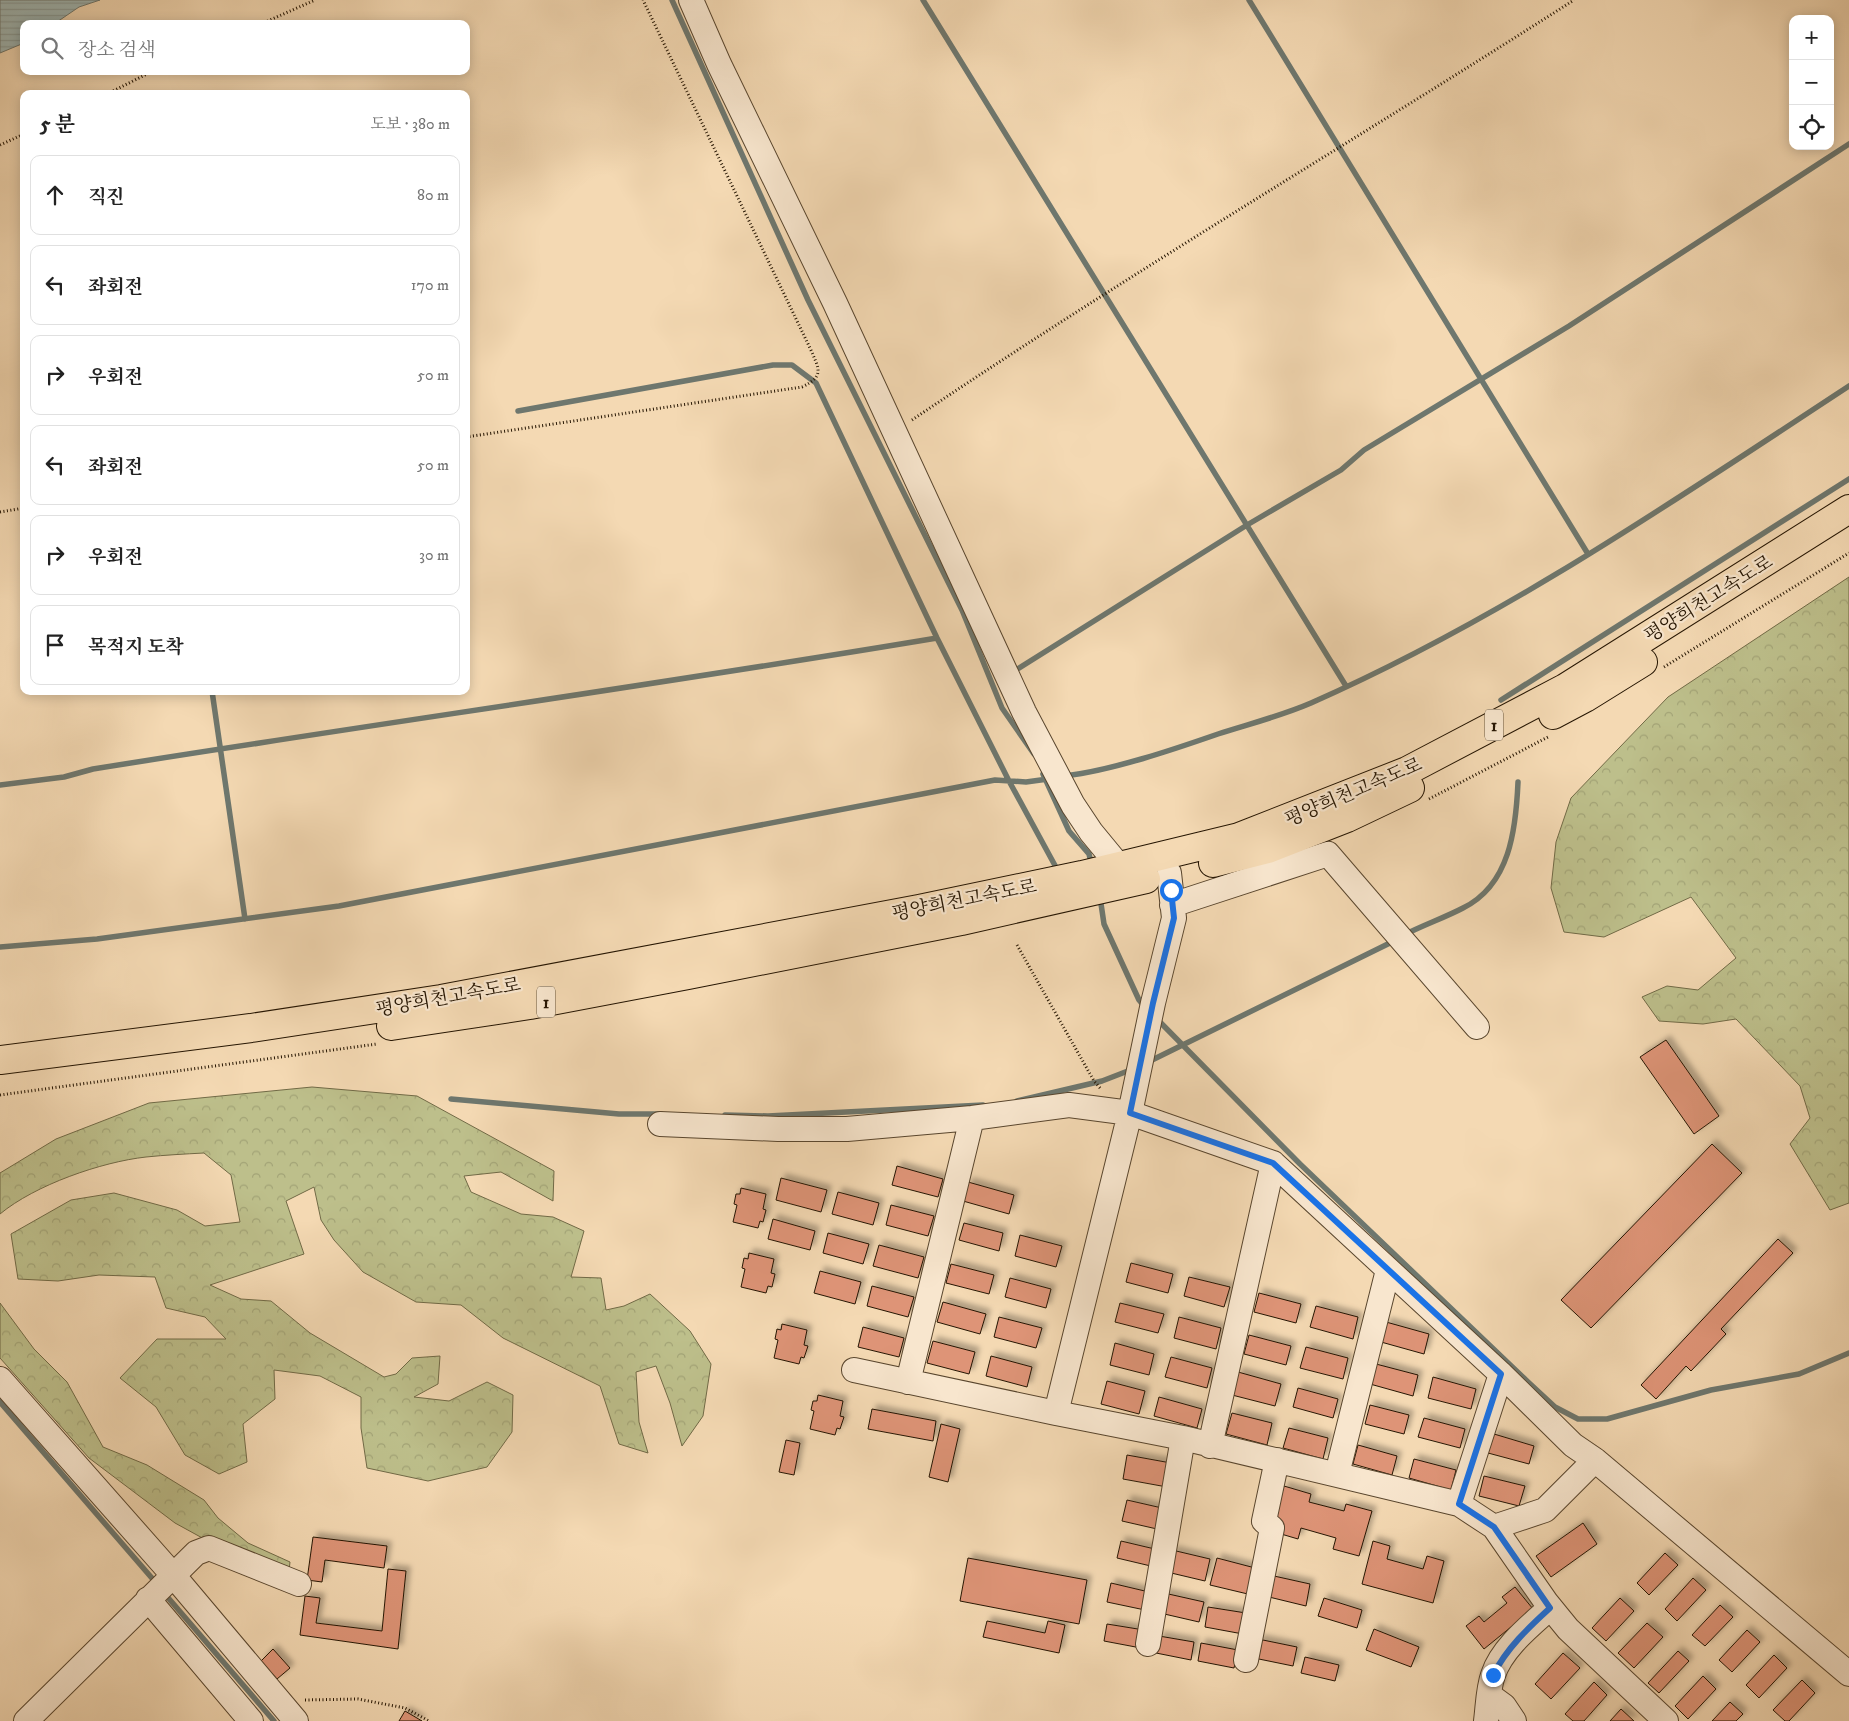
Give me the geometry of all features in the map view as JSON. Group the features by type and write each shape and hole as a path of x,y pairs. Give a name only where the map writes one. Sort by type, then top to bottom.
{"highway":[{"name":"평양희천고속도로","path":"0,1079 263,1045 530,1005 961,921 1239,837 1407,771 1565,688 1849,509"},
{"name":"평양희천고속도로","path":"0,1060 251,1028 441,999 919,909 1101,878 1169,873 1268,849 1347,818 1430,779 1585,698 1849,531"}],"street":[{"path":"692,0 719,64 895,432 1024,712 1058,777 1091,832 1101,878"},
{"path":"1172,905 1328,854 1477,1028"},
{"path":"1056,1413 1130,1113 1151,1013 1174,918 1169,873"},
{"path":"660,1124 778,1130 846,1129 972,1118 1069,1105 1130,1113 1273,1163 1501,1374 1574,1445 1595,1460 1849,1674"},
{"path":"908,1382 972,1118"},
{"path":"1210,1446 1273,1163"},
{"path":"1336,1474 1388,1270"},
{"path":"854,1370 1184,1438 1210,1446 1277,1460 1459,1504 1494,1527 1550,1608 1568,1629 1666,1721"},
{"path":"1459,1504 1501,1374"},
{"path":"0,1378 173,1575 289,1714"},
{"path":"1148,1644 1184,1438"},
{"path":"1246,1660 1272,1528 1264,1521 1277,1460"},
{"path":"1494,1527 1545,1510 1595,1460"},
{"path":"26,1721 148,1599 196,1554 209,1548 299,1584"},
{"path":"148,1599 251,1721"},
{"path":"1486,1721 1493,1675 1500,1660 1522,1634 1550,1608"},
{"path":"1489,1695 1504,1706 1514,1721"}],"path":[{"path":"270,20 315,0"},
{"path":"470,436 802,387 814,381 818,376 818,367 810,348 643,0"},
{"path":"895,432 963,385 1320,158 1430,92 1574,0"},
{"path":"115,90 146,75"},
{"path":"0,146 20,136"},
{"path":"0,512 20,509"},
{"path":"1018,945 1098,1087"},
{"path":"289,1714 298,1700 358,1699 405,1708 429,1721"}],"green space":[{"path":"1849,577 1849,1203 1830,1210 1790,1144 1810,1118 1800,1086 1736,1019 1703,1024 1659,1021 1642,997 1667,986 1698,990 1736,958 1691,897 1604,937 1564,932 1551,888 1556,842 1571,798 1668,697"},
{"path":"312,1087 417,1096 554,1171 553,1201 501,1172 464,1176 471,1192 521,1214 553,1217 584,1231 571,1277 601,1278 606,1310 624,1306 650,1294 690,1331 711,1364 703,1416 682,1446 670,1403 656,1366 636,1372 639,1422 648,1453 619,1444 600,1386 503,1338 461,1305 416,1302 363,1272 334,1240 321,1220 314,1187 286,1201 304,1254 210,1285 241,1299 271,1301 310,1333 384,1377 396,1374 412,1358 440,1356 438,1384 414,1397 449,1401 487,1382 513,1395 512,1432 487,1467 428,1481 367,1468 361,1428 361,1397 320,1376 274,1370 275,1399 243,1424 247,1462 219,1474 185,1455 156,1407 120,1378 157,1339 226,1339 205,1317 166,1308 155,1277 99,1275 58,1281 18,1279 11,1234 71,1200 114,1193 177,1210 205,1226 240,1222 231,1175 204,1153 153,1156 128,1160 69,1176 14,1203 0,1214 0,1173 56,1139 149,1103"},
{"path":"0,1303 34,1349 67,1382 103,1447 147,1465 204,1500 218,1518 248,1543 290,1562 289,1571 206,1540 175,1523 89,1458 0,1358"}],"water":[{"path":"0,0 100,0 79,7 60,20 20,20 20,45 0,53"}],"building":[{"path":"1666,1040 1719,1116 1694,1134 1640,1057"},
{"path":"1712,1144 1742,1173 1591,1328 1561,1300"},
{"path":"897,1166 943,1179 938,1197 892,1185"},
{"path":"781,1178 827,1190 821,1212 776,1200"},
{"path":"968,1182 1014,1195 1009,1214 963,1201"},
{"path":"741,1188 766,1194 763,1209 766,1210 763,1222 760,1221 758,1228 733,1222 737,1205 734,1204 736,1194 740,1194"},
{"path":"838,1192 879,1203 873,1225 832,1214"},
{"path":"891,1205 934,1216 928,1236 886,1225"},
{"path":"773,1219 815,1231 810,1250 768,1239"},
{"path":"964,1223 1003,1233 999,1251 959,1240"},
{"path":"828,1233 869,1244 863,1264 823,1253"},
{"path":"1020,1235 1062,1246 1056,1267 1015,1256"},
{"path":"1778,1239 1793,1253 1721,1329 1726,1334 1691,1371 1686,1366 1656,1399 1641,1385"},
{"path":"879,1245 924,1257 918,1278 873,1266"},
{"path":"749,1253 774,1259 771,1273 775,1274 772,1287 768,1286 766,1293 741,1287 745,1269 742,1268 744,1258 748,1259"},
{"path":"1131,1263 1173,1274 1168,1293 1126,1282"},
{"path":"951,1264 994,1275 989,1294 946,1283"},
{"path":"820,1271 861,1282 855,1304 814,1293"},
{"path":"1189,1277 1230,1287 1224,1307 1184,1296"},
{"path":"1010,1278 1051,1289 1046,1308 1005,1297"},
{"path":"872,1286 914,1297 908,1317 867,1306"},
{"path":"1259,1293 1301,1304 1296,1323 1254,1312"},
{"path":"943,1302 986,1314 980,1334 937,1322"},
{"path":"1120,1303 1164,1314 1158,1333 1115,1322"},
{"path":"1316,1306 1358,1317 1353,1339 1310,1327"},
{"path":"999,1317 1042,1328 1036,1348 994,1337"},
{"path":"1179,1317 1221,1328 1216,1349 1174,1338"},
{"path":"1386,1322 1429,1334 1424,1354 1381,1342"},
{"path":"782,1324 807,1330 804,1345 808,1346 804,1358 801,1357 799,1364 774,1358 778,1340 775,1339 777,1329 781,1330"},
{"path":"863,1327 904,1338 899,1357 858,1347"},
{"path":"1249,1335 1291,1346 1286,1365 1244,1354"},
{"path":"933,1341 975,1352 969,1374 927,1363"},
{"path":"1115,1343 1154,1354 1149,1375 1110,1365"},
{"path":"1306,1347 1348,1358 1343,1379 1300,1368"},
{"path":"991,1356 1032,1367 1027,1387 986,1376"},
{"path":"1171,1357 1212,1368 1207,1388 1165,1377"},
{"path":"1376,1364 1418,1375 1413,1396 1370,1384"},
{"path":"1238,1372 1281,1384 1275,1406 1232,1395"},
{"path":"1433,1377 1476,1389 1471,1409 1428,1398"},
{"path":"1107,1381 1145,1391 1139,1414 1101,1404"},
{"path":"1298,1388 1338,1399 1333,1418 1293,1407"},
{"path":"818,1395 843,1401 840,1416 844,1417 840,1429 837,1428 835,1435 810,1429 814,1411 811,1410 813,1401 817,1401"},
{"path":"1159,1397 1202,1409 1197,1428 1154,1416"},
{"path":"1370,1405 1409,1415 1404,1434 1365,1424"},
{"path":"872,1409 936,1421 933,1441 868,1429"},
{"path":"1232,1413 1272,1423 1267,1445 1226,1434"},
{"path":"1424,1418 1465,1429 1460,1448 1418,1437"},
{"path":"941,1424 960,1429 948,1482 929,1477"},
{"path":"1289,1428 1328,1438 1323,1459 1283,1448"},
{"path":"1494,1434 1534,1446 1529,1464 1488,1453"},
{"path":"786,1440 800,1443 794,1475 779,1472"},
{"path":"1358,1445 1397,1456 1392,1475 1353,1464"},
{"path":"1127,1455 1171,1463 1167,1487 1123,1479"},
{"path":"1414,1459 1456,1470 1451,1490 1409,1478"},
{"path":"1484,1476 1525,1486 1519,1506 1479,1496"},
{"path":"1284,1486 1311,1494 1309,1502 1344,1511 1346,1504 1372,1511 1359,1556 1333,1549 1336,1538 1301,1528 1298,1539 1271,1531"},
{"path":"1127,1500 1162,1508 1157,1529 1122,1521"},
{"path":"1583,1523 1597,1544 1551,1577 1536,1556"},
{"path":"313,1537 387,1546 384,1568 325,1560 322,1582 307,1580"},
{"path":"1121,1541 1159,1550 1155,1567 1117,1558"},
{"path":"1373,1541 1390,1546 1387,1559 1423,1569 1427,1556 1444,1561 1433,1603 1362,1584"},
{"path":"1172,1550 1210,1559 1205,1581 1167,1572"},
{"path":"1665,1553 1678,1565 1649,1595 1637,1583"},
{"path":"968,1558 1087,1580 1079,1624 960,1601"},
{"path":"1217,1558 1259,1569 1252,1595 1210,1585"},
{"path":"388,1569 406,1571 398,1649 300,1635 305,1596 320,1598 316,1623 382,1631"},
{"path":"1274,1576 1310,1584 1306,1606 1269,1597"},
{"path":"1693,1578 1706,1590 1677,1621 1665,1609"},
{"path":"1111,1583 1149,1592 1145,1610 1107,1602"},
{"path":"1515,1587 1533,1609 1484,1649 1466,1626 1479,1616 1484,1622 1507,1603 1502,1597"},
{"path":"1164,1593 1204,1602 1199,1622 1160,1613"},
{"path":"1324,1598 1362,1610 1357,1628 1318,1616"},
{"path":"1620,1598 1634,1611 1606,1641 1592,1628"},
{"path":"1720,1605 1733,1617 1705,1646 1692,1635"},
{"path":"1208,1607 1246,1613 1243,1634 1205,1627"},
{"path":"987,1621 1045,1633 1048,1621 1065,1625 1059,1653 983,1637"},
{"path":"1647,1623 1663,1637 1634,1668 1618,1653"},
{"path":"1107,1624 1144,1630 1141,1648 1104,1641"},
{"path":"1374,1629 1419,1647 1411,1667 1366,1650"},
{"path":"1747,1630 1760,1642 1732,1672 1719,1660"},
{"path":"1159,1636 1194,1642 1191,1660 1156,1653"},
{"path":"1258,1639 1297,1647 1293,1666 1254,1658"},
{"path":"1201,1643 1238,1650 1234,1668 1198,1661"},
{"path":"273,1649 290,1668 277,1679 261,1661"},
{"path":"1678,1651 1689,1661 1659,1693 1648,1683"},
{"path":"1563,1653 1580,1668 1551,1699 1535,1684"},
{"path":"1774,1655 1787,1668 1759,1698 1746,1685"},
{"path":"1305,1657 1339,1665 1335,1681 1301,1673"},
{"path":"1703,1676 1716,1689 1688,1719 1675,1706"},
{"path":"1802,1680 1815,1693 1789,1721 1785,1721 1773,1710"},
{"path":"1594,1682 1607,1695 1584,1721 1573,1721 1565,1714"},
{"path":"1730,1702 1743,1714 1736,1721 1712,1721"},
{"path":"1621,1709 1634,1721 1610,1721"},
{"path":"405,1711 422,1721 399,1721"}],"waterway":[{"path":"672,0 808,300 962,610 1002,708 1034,754"},
{"path":"923,0 1346,686"},
{"path":"1249,0 1588,554"},
{"path":"1016,670 1247,525 1341,470 1364,450 1569,326 1849,144"},
{"path":"518,411 773,365 792,365 816,383 937,638 1009,781 1058,871"},
{"path":"1065,776 1142,759 1277,716 1300,708 1382,670 1451,634 1586,556 1849,386"},
{"path":"1501,700 1849,479"},
{"path":"0,785 64,777 93,769 937,638"},
{"path":"213,695 245,919"},
{"path":"1043,774 1069,831 1089,854 1092,866"},
{"path":"0,947 97,939 339,906 995,780 1026,782 1048,779"},
{"path":"1404,935 1463,908 1479,898 1491,885 1501,870 1512,836 1518,782"},
{"path":"1100,897 1104,924 1139,1000 1145,1007"},
{"path":"1146,1063 1396,940"},
{"path":"1157,1019 1300,1164 1528,1382 1555,1407 1578,1419 1607,1419 1711,1390 1799,1374 1849,1353"},
{"path":"1017,1101 1102,1081 1133,1069"},
{"path":"451,1099 619,1114 661,1114"},
{"path":"725,1115 768,1116 983,1105"},
{"path":"0,1402 157,1584"},
{"path":"164,1593 274,1721"}],"route":[{"path":"1171,890 1174,918 1153,1003 1130,1113 1273,1163 1501,1374 1459,1504 1494,1527 1550,1608 1522,1634 1500,1660 1493,1675"}]}
